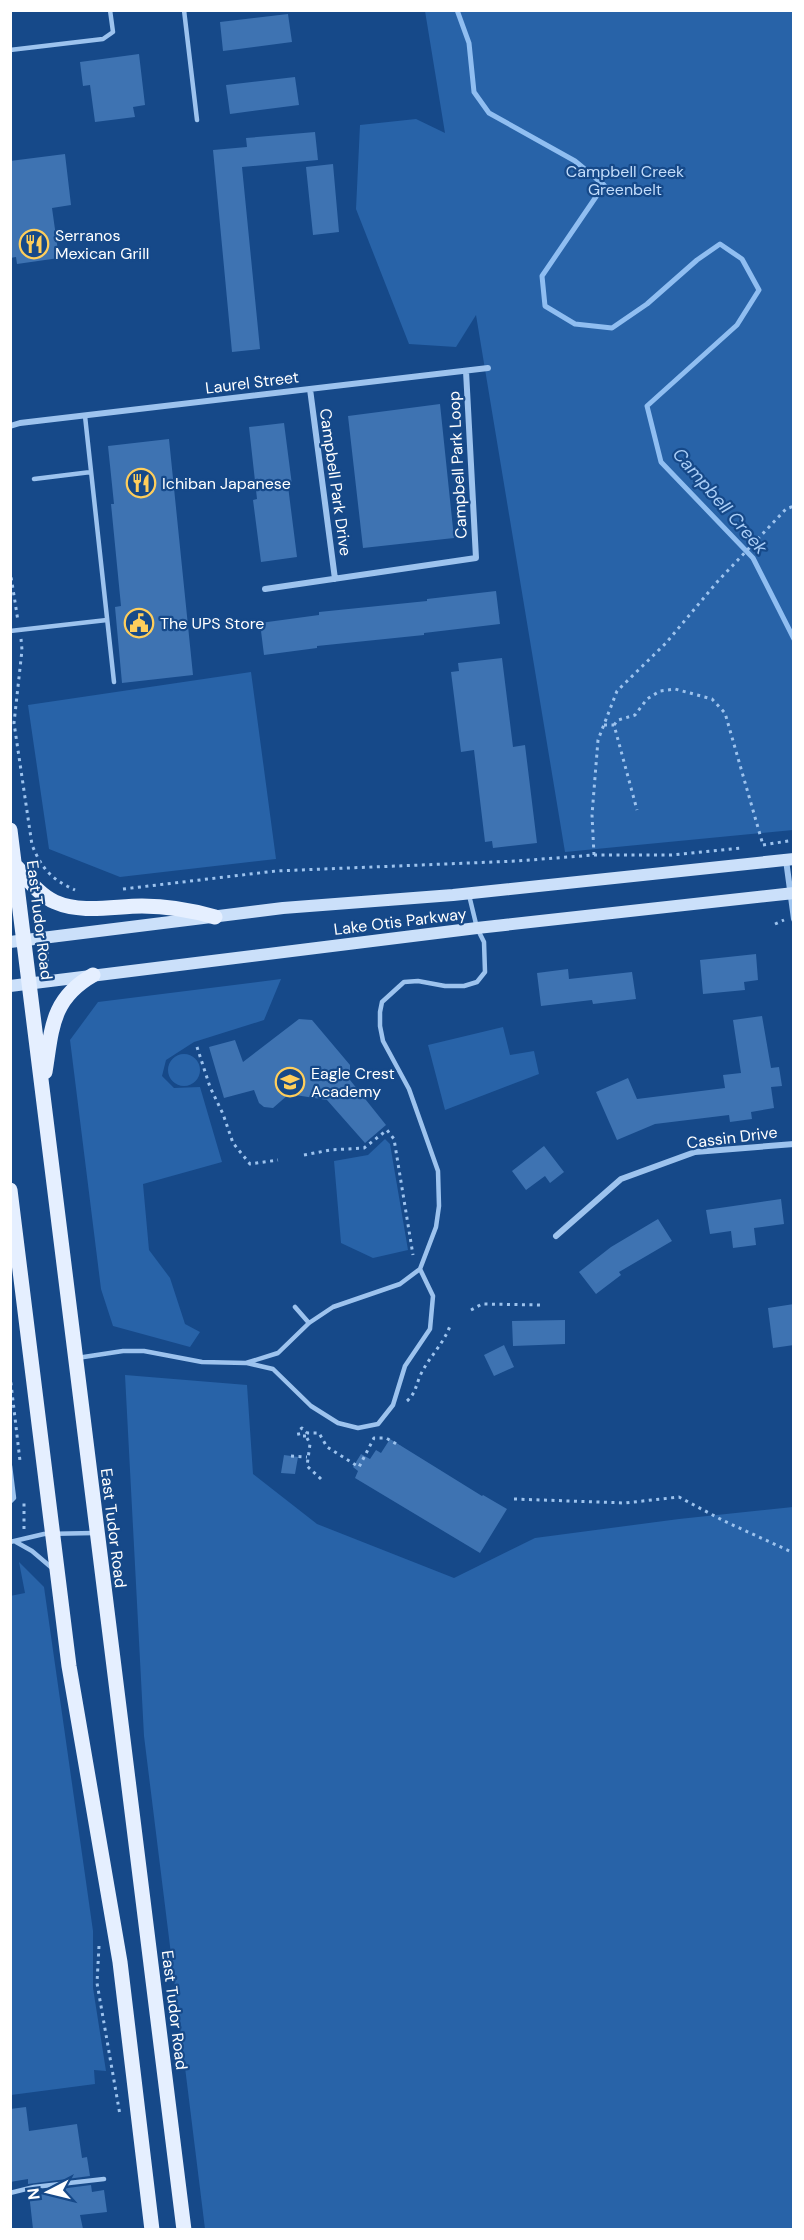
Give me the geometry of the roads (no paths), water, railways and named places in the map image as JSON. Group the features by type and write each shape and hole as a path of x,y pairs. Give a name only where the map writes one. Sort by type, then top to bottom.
{"main road":[{"name":"East Tudor Road","path":"10,830 15,865 17,941 29,983 184,2229"},
{"name":"Lake Otis Parkway","path":"17,941 314,905 468,893 790,859"},
{"path":"15,865 40,892 54,902 65,905 79,908 165,907 215,916"},
{"name":"Lake Otis Parkway","path":"10,986 477,927 792,893"},
{"path":"41,1090 59,1007 72,989 93,975"},
{"path":"10,1190 74,1698 121,1970 152,2229"}],"street":[{"name":"Laurel Street","path":"10,426 489,368"},
{"name":"Campbell Park Loop","path":"335,579 476,558 466,371"},
{"name":"Campbell Park Drive","path":"310,389 335,579"},
{"name":"Laurel Street","path":"10,421 20,423"},
{"path":"265,589 335,579"},
{"path":"790,859 794,919"},
{"name":"Cassin Drive","path":"556,1236 621,1179 695,1152 794,1144"}],"lane":[{"path":"10,50 103,39 113,32 110,10"},
{"path":"184,10 197,120"},
{"path":"85,416 114,682"},
{"path":"34,478 91,472"},
{"path":"10,631 107,620"},
{"path":"246,1363 278,1353 309,1323 333,1306 400,1284 418,1270 436,1227 439,1206 438,1171 429,1140 409,1089 383,1041 380,1012 382,1002 404,982 418,981 445,986 464,986 477,982 485,972 484,942 477,927 468,893"},
{"path":"75,1358 123,1351 144,1351 202,1362 246,1363 273,1369 311,1406 338,1423 358,1428 378,1424 393,1405 405,1365 430,1329 433,1296 418,1270"},
{"path":"294,1307 309,1323"},
{"path":"10,1466 14,1498 10,1502"},
{"path":"13,1542 30,1536 96,1533"},
{"path":"13,1542 32,1551 57,1573"},
{"path":"10,2193 33,2187 104,2178"}],"waterway":[{"name":"Campbell Creek","path":"457,10 469,43 474,92 489,113 575,161 604,185 542,276 545,306 575,324 612,328 647,304 697,260 720,244 742,259 759,290 737,325 647,406 661,462 753,558 794,639"}],"place":[{"name":"Serranos Mexican Grill","path":"34,244"},
{"name":"Ichiban Japanese","path":"141,483"},
{"name":"The UPS Store","path":"139,623"},
{"name":"Eagle Crest Academy","path":"290,1082"}],"park label":[{"name":"Campbell Creek Greenbelt","path":"625,180"}]}
